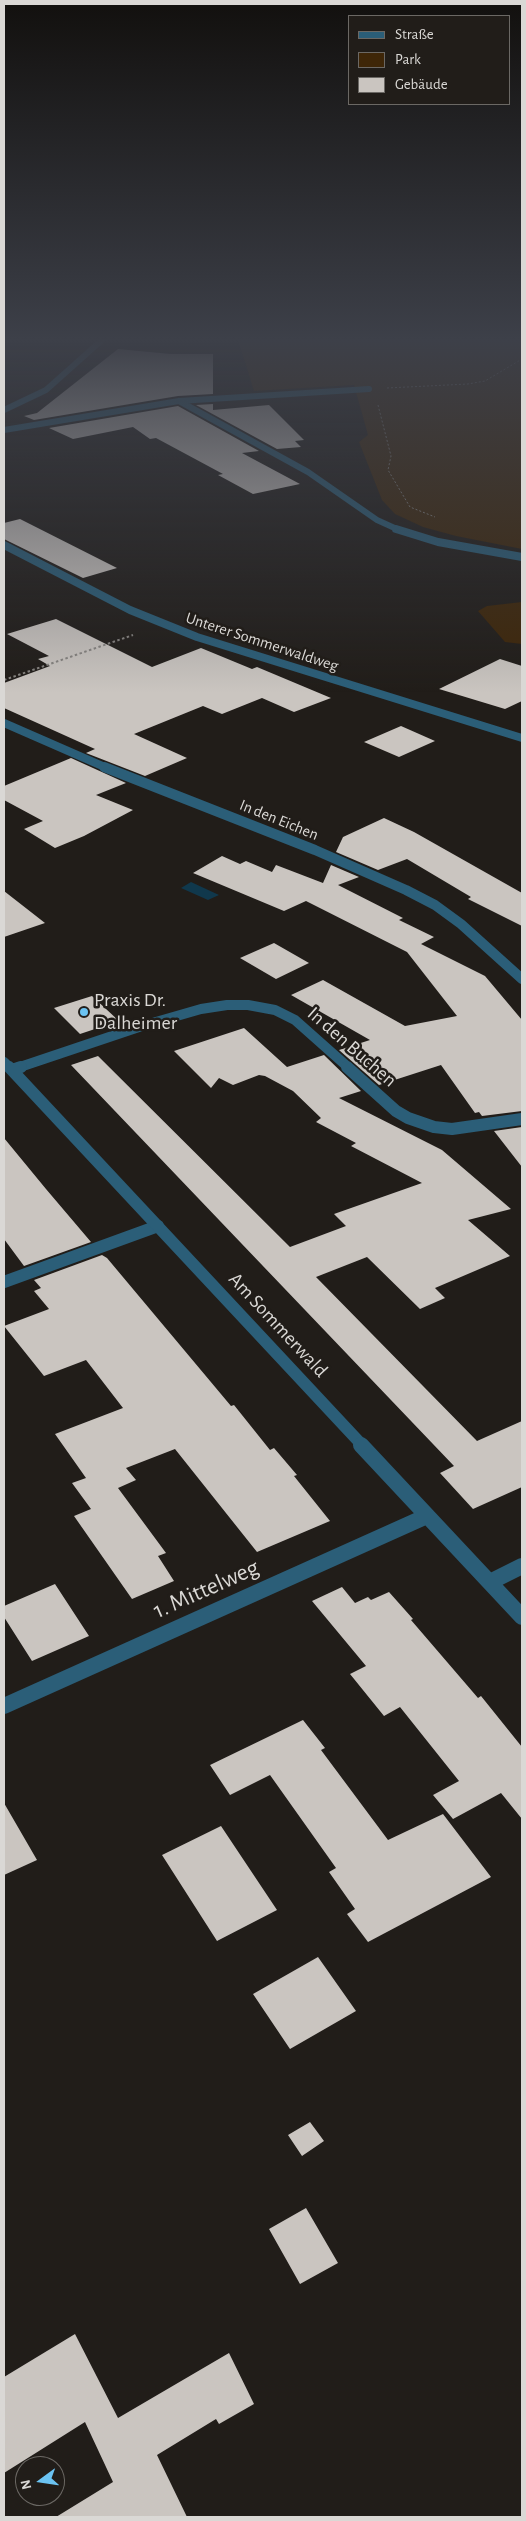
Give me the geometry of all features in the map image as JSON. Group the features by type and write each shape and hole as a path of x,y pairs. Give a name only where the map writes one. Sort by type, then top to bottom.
{"street":[{"path":"282,458 308,472 377,520 396,529 438,542 522,557"},
{"name":"Unterer Sommerwaldweg","path":"4,545 130,610 197,637 522,738"},
{"name":"In den Eichen","path":"4,723 71,754 315,850 406,890 436,905 461,924 522,979"},
{"name":"In den Buchen","path":"8,1066 201,1009 248,1005 275,1010 295,1020 396,1111 408,1118 434,1127 452,1129 522,1119"},
{"name":"Am Sommerwald","path":"8,1066 522,1617"},
{"path":"4,1282 158,1226"},
{"name":"1. Mittelweg","path":"4,1706 427,1516"},
{"path":"490,1582 522,1566"}],"path":[{"path":"391,458 388,470 410,507 441,520"},
{"path":"4,680 141,632"}],"green space":[{"path":"365,458 522,458 522,549 456,536 423,527 395,514 382,500"},
{"path":"522,602 522,644 505,642 478,611 487,606"}],"water":[{"path":"191,882 219,895 208,900 181,888"}],"building":[{"path":"193,458 251,458 300,484 253,494 218,475 223,474"},
{"path":"20,519 117,568 83,578 4,539 4,523"},
{"path":"56,619 152,667 201,648 252,669 257,667 331,698 294,712 262,698 222,714 203,706 134,734 187,758 145,776 86,753 95,749 4,708 4,683 50,666 38,659 49,656 7,634"},
{"path":"500,659 522,666 522,701 505,709 439,689"},
{"path":"401,726 435,741 399,757 364,742"},
{"path":"71,758 126,783 96,795 133,810 84,836 55,848 24,829 43,821 4,800 4,786"},
{"path":"384,818 414,832 522,893 522,926 468,899 471,897 407,859 378,870 336,852 343,837"},
{"path":"222,856 240,864 246,861 272,872 276,865 323,883 331,865 359,877 338,885 403,918 399,920 434,937 421,944 485,976 522,1020 522,1111 482,1116 479,1112 475,1113 441,1065 379,1085 339,1050 370,1040 291,995 323,980 405,1026 457,1016 407,952 306,901 284,911 193,873"},
{"path":"4,891 45,923 4,937"},
{"path":"274,943 309,963 276,979 240,958"},
{"name":"Praxis Dr. Dalheimer","path":"92,996 119,1021 80,1034 54,1008"},
{"path":"244,1028 287,1067 324,1055 361,1091 339,1098 442,1150 511,1209 468,1220 510,1256 435,1288 445,1298 420,1309 367,1257 316,1277 477,1441 522,1421 522,1487 473,1509 440,1473 454,1466 71,1065 98,1056 290,1247 346,1226 334,1214 422,1183 351,1146 356,1143 316,1122 321,1118 293,1091 265,1076 259,1075 233,1085 219,1078 211,1088 174,1051"},
{"path":"522,1127 522,1167 494,1131"},
{"path":"4,1138 91,1242 24,1266 4,1239"},
{"path":"102,1255 107,1258 231,1406 234,1405 270,1450 274,1448 297,1475 294,1476 330,1521 257,1552 175,1449 126,1468 136,1480 118,1488 166,1553 158,1556 174,1581 132,1599 74,1516 91,1509 72,1483 86,1478 55,1434 123,1408 86,1360 44,1376 4,1326 49,1309 34,1291 41,1288 34,1280"},
{"path":"55,1584 89,1636 32,1661 4,1617 4,1606"},
{"path":"342,1587 355,1603 368,1597 371,1600 389,1592 478,1698 481,1696 522,1747 522,1819 501,1793 453,1819 433,1795 459,1781 400,1707 384,1716 350,1674 366,1666 312,1601"},
{"path":"303,1720 325,1748 321,1750 388,1840 443,1814 491,1877 368,1942 347,1914 355,1909 329,1872 336,1868 270,1775 230,1795 210,1765"},
{"path":"4,1803 37,1860 4,1875"},
{"path":"221,1826 277,1910 217,1941 162,1855"},
{"path":"318,1957 356,2011 290,2049 253,1994"},
{"path":"310,2122 324,2141 302,2156 288,2135"},
{"path":"306,2208 338,2263 300,2284 269,2229"},
{"path":"75,2334 118,2418 229,2353 254,2404 219,2424 216,2419 157,2455 187,2517 56,2517 113,2482 85,2422 31,2456 15,2456 15,2466 4,2473 4,2377"}],"place":[{"name":"Praxis Dr. Dalheimer","path":"84,1012"}]}
